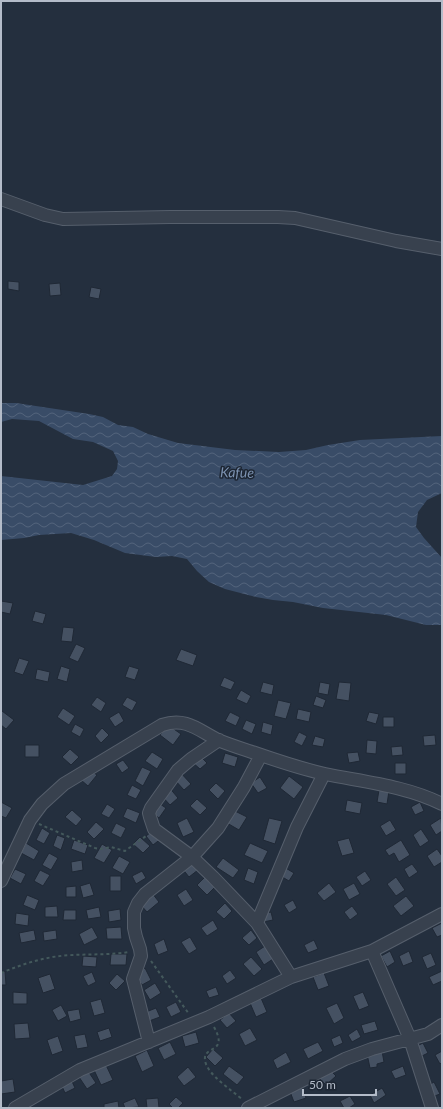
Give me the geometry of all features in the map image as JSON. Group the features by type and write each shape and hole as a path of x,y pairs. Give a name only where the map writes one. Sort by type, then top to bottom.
{"street":[{"path":"1,199 45,215 63,219 185,216 278,216 295,218 396,241 442,249"},
{"path":"1,881 30,820 42,804 64,784 162,725 172,722 184,723 198,728 219,740 324,774 369,781 430,798 442,804"},
{"path":"219,740 191,759 178,770 149,813 154,829 192,857 257,923 291,977"},
{"path":"149,1042 133,979 140,953 134,928 134,912 138,902 145,894 192,857 218,828 262,755"},
{"path":"257,923 297,827 324,774"},
{"path":"16,1108 80,1070 209,1017 291,977 372,951 442,914"},
{"path":"372,951 410,1039 432,1108"},
{"path":"249,1107 345,1059 372,1048 428,1034 442,1025"}],"path":[{"path":"30,820 95,848 100,849 107,846 123,851 127,850 154,829"},
{"path":"1,972 42,958 73,955 140,953 156,966 194,1023"},
{"path":"209,1017 220,1041 206,1054 204,1059 207,1067 211,1073 249,1107"}],"water":[{"name":"Kafue","path":"1,403 16,403 89,414 103,417 118,425 133,427 148,434 178,443 235,450 279,452 306,450 360,440 442,436 442,493 427,500 418,512 416,527 442,558 442,625 426,625 386,615 323,608 256,597 225,589 209,582 187,559 172,556 156,557 125,553 94,540 71,533 1,540 1,476 83,485 112,476 117,469 118,461 113,451 93,442 73,439 39,421 12,419 1,422"}],"building":[{"path":"8,281 19,282 19,291 8,289"},
{"path":"60,283 61,295 50,296 49,284"},
{"path":"91,287 101,289 99,299 89,297"},
{"path":"1,601 13,603 10,614 1,612"},
{"path":"35,611 46,614 43,624 32,621"},
{"path":"63,627 74,628 72,642 61,641"},
{"path":"76,644 85,648 78,662 69,658"},
{"path":"181,649 197,655 193,666 176,660"},
{"path":"19,658 29,661 23,675 14,672"},
{"path":"61,666 70,669 67,682 57,679"},
{"path":"129,666 139,669 135,680 125,677"},
{"path":"37,669 50,672 48,682 35,679"},
{"path":"224,677 235,682 231,690 220,686"},
{"path":"263,682 274,685 272,695 260,692"},
{"path":"320,682 330,684 328,695 318,693"},
{"path":"339,682 351,683 349,701 336,699"},
{"path":"241,690 251,696 247,704 236,699"},
{"path":"316,696 326,700 323,708 313,705"},
{"path":"97,697 106,703 101,712 91,705"},
{"path":"127,697 137,702 132,711 122,705"},
{"path":"278,700 291,703 286,719 274,716"},
{"path":"63,708 75,716 69,725 57,717"},
{"path":"298,709 311,712 309,722 296,719"},
{"path":"2,711 14,720 6,729 1,725"},
{"path":"119,712 124,721 115,727 109,718"},
{"path":"230,712 240,717 236,726 225,721"},
{"path":"369,712 379,714 376,724 366,721"},
{"path":"383,717 394,717 394,727 383,727"},
{"path":"246,720 256,724 252,734 242,729"},
{"path":"263,722 273,725 271,735 261,732"},
{"path":"75,724 84,729 80,737 71,732"},
{"path":"168,725 181,734 173,745 160,735"},
{"path":"102,728 109,735 101,743 95,736"},
{"path":"299,732 307,736 302,746 294,742"},
{"path":"435,735 436,745 424,746 423,736"},
{"path":"315,736 325,739 323,747 312,745"},
{"path":"367,740 377,741 376,754 366,753"},
{"path":"25,745 39,745 39,757 25,757"},
{"path":"402,746 403,755 392,756 391,747"},
{"path":"70,749 79,757 71,765 62,757"},
{"path":"152,752 163,759 157,769 145,761"},
{"path":"358,752 360,761 349,763 347,753"},
{"path":"225,753 238,757 235,767 222,763"},
{"path":"199,755 207,763 200,769 192,762"},
{"path":"123,760 129,768 122,773 116,764"},
{"path":"395,763 406,763 406,774 395,774"},
{"path":"142,767 151,771 143,786 135,781"},
{"path":"90,770 97,775 88,786 81,780"},
{"path":"180,772 191,784 184,790 173,778"},
{"path":"289,776 303,787 294,799 280,788"},
{"path":"260,777 267,788 258,793 251,783"},
{"path":"216,783 225,791 218,799 209,790"},
{"path":"132,785 141,790 136,799 127,795"},
{"path":"168,786 178,798 170,805 160,794"},
{"path":"379,790 389,791 387,804 377,802"},
{"path":"197,799 207,808 200,815 190,806"},
{"path":"347,800 362,803 360,814 345,811"},
{"path":"1,802 12,808 6,818 1,816"},
{"path":"157,802 166,808 159,818 150,811"},
{"path":"420,802 424,811 415,815 411,807"},
{"path":"107,804 115,809 109,818 101,814"},
{"path":"127,808 140,813 136,823 123,817"},
{"path":"72,810 82,819 76,826 65,817"},
{"path":"235,811 247,817 239,830 227,823"},
{"path":"187,818 194,832 183,837 177,823"},
{"path":"269,818 282,821 275,844 263,840"},
{"path":"441,818 442,831 436,835 430,825"},
{"path":"390,820 396,830 386,836 380,826"},
{"path":"96,822 104,829 94,839 87,832"},
{"path":"116,823 126,828 121,838 111,833"},
{"path":"42,828 50,833 44,844 36,840"},
{"path":"155,829 162,838 153,845 146,836"},
{"path":"421,829 429,841 420,847 413,835"},
{"path":"57,835 65,838 61,850 53,846"},
{"path":"140,837 150,846 143,853 133,844"},
{"path":"349,838 354,853 342,856 337,841"},
{"path":"74,840 88,845 85,854 71,849"},
{"path":"401,840 410,855 399,862 394,853 389,856 385,850"},
{"path":"26,843 39,851 34,860 21,853"},
{"path":"250,843 268,851 262,863 244,855"},
{"path":"102,844 112,850 104,863 94,858"},
{"path":"437,849 442,856 442,862 434,867 427,856"},
{"path":"49,853 58,858 51,870 42,865"},
{"path":"119,856 130,862 123,874 112,868"},
{"path":"223,858 239,870 233,878 216,867"},
{"path":"82,860 83,870 72,872 71,862"},
{"path":"190,860 198,870 189,877 181,867"},
{"path":"412,864 418,872 409,878 404,869"},
{"path":"284,867 294,873 289,881 279,875"},
{"path":"248,868 258,872 254,884 244,880"},
{"path":"15,869 26,874 21,884 10,878"},
{"path":"40,870 50,875 43,886 34,881"},
{"path":"142,871 146,878 136,884 132,876"},
{"path":"365,871 371,880 362,886 356,877"},
{"path":"110,876 121,876 121,891 110,891"},
{"path":"205,877 215,887 207,895 197,885"},
{"path":"396,877 405,890 396,896 387,884"},
{"path":"90,883 94,895 83,898 80,886"},
{"path":"329,883 336,892 324,901 317,893"},
{"path":"354,883 360,894 349,900 343,889"},
{"path":"76,886 76,897 66,897 66,887"},
{"path":"186,889 193,900 184,906 177,895"},
{"path":"152,893 159,902 147,912 139,903"},
{"path":"27,895 39,900 35,910 23,905"},
{"path":"406,896 414,906 401,916 393,906"},
{"path":"293,900 297,908 289,913 284,905"},
{"path":"225,903 232,911 224,919 216,912"},
{"path":"57,906 58,917 45,917 45,907"},
{"path":"352,906 358,914 350,920 344,912"},
{"path":"99,907 101,917 88,919 86,910"},
{"path":"120,909 121,920 109,922 108,911"},
{"path":"64,910 76,910 76,920 63,920"},
{"path":"271,912 273,920 263,922 261,914"},
{"path":"16,913 29,915 28,926 15,924"},
{"path":"213,920 218,929 207,936 201,928"},
{"path":"442,923 442,935 437,937 432,928"},
{"path":"92,927 98,938 84,945 79,934"},
{"path":"121,927 122,939 107,939 106,928"},
{"path":"34,930 36,940 21,943 19,933"},
{"path":"56,930 57,939 44,941 43,932"},
{"path":"251,930 257,938 249,945 242,938"},
{"path":"190,937 197,949 189,954 181,942"},
{"path":"164,939 168,951 158,955 154,944"},
{"path":"314,940 318,949 308,953 304,945"},
{"path":"265,946 273,959 264,965 256,952"},
{"path":"390,951 395,962 387,967 381,956"},
{"path":"409,951 413,962 403,966 399,956"},
{"path":"431,953 436,965 427,969 422,957"},
{"path":"111,954 127,954 126,965 110,965"},
{"path":"83,956 97,957 96,967 82,966"},
{"path":"251,957 262,969 254,976 243,964"},
{"path":"145,968 151,980 142,985 135,973"},
{"path":"230,970 236,978 227,984 222,976"},
{"path":"5,971 6,985 1,985 1,972"},
{"path":"442,971 442,981 433,985 429,977"},
{"path":"92,972 96,982 88,986 83,976"},
{"path":"324,973 329,986 318,990 313,977"},
{"path":"50,974 55,989 43,993 38,978"},
{"path":"117,974 125,981 116,990 109,983"},
{"path":"155,983 161,993 150,1000 144,990"},
{"path":"216,987 219,995 209,998 206,991"},
{"path":"13,992 27,993 27,1004 13,1004"},
{"path":"363,992 369,1006 359,1010 353,996"},
{"path":"261,998 267,1012 256,1017 250,1003"},
{"path":"101,999 105,1013 94,1016 90,1002"},
{"path":"176,1002 181,1012 171,1017 166,1007"},
{"path":"337,1003 344,1018 334,1024 326,1008"},
{"path":"61,1005 67,1016 58,1021 52,1010"},
{"path":"156,1008 160,1017 149,1021 146,1012"},
{"path":"79,1009 81,1019 70,1022 67,1011"},
{"path":"229,1013 236,1021 227,1028 220,1020"},
{"path":"375,1021 378,1030 364,1034 361,1025"},
{"path":"28,1023 30,1038 15,1039 14,1024"},
{"path":"109,1028 112,1037 100,1041 97,1032"},
{"path":"250,1028 257,1040 245,1046 239,1034"},
{"path":"357,1029 361,1037 352,1042 348,1035"},
{"path":"196,1032 199,1043 185,1047 182,1036"},
{"path":"85,1034 88,1047 77,1049 74,1036"},
{"path":"340,1035 343,1043 334,1047 331,1039"},
{"path":"58,1036 63,1051 52,1055 47,1040"},
{"path":"170,1042 176,1054 164,1060 158,1048"},
{"path":"318,1042 323,1051 308,1059 303,1049"},
{"path":"423,1043 428,1053 420,1057 415,1047"},
{"path":"213,1049 223,1058 215,1066 206,1057"},
{"path":"147,1050 154,1066 142,1072 135,1056"},
{"path":"382,1051 384,1062 377,1064 377,1067 370,1068 367,1054"},
{"path":"442,1051 442,1062 440,1064 435,1055"},
{"path":"286,1052 291,1062 277,1069 273,1060"},
{"path":"106,1065 113,1080 101,1085 94,1070"},
{"path":"229,1066 244,1077 237,1085 223,1074"},
{"path":"403,1066 406,1075 395,1079 391,1071"},
{"path":"188,1067 196,1077 184,1086 177,1077"},
{"path":"329,1069 336,1076 326,1085 319,1078"},
{"path":"88,1071 96,1083 87,1089 79,1077"},
{"path":"70,1077 75,1088 65,1093 60,1082"},
{"path":"13,1079 15,1092 1,1094 1,1081"},
{"path":"434,1082 440,1094 432,1097 427,1086"},
{"path":"301,1084 306,1098 294,1102 289,1089"},
{"path":"382,1088 386,1095 374,1103 370,1095"},
{"path":"350,1096 355,1104 349,1108 344,1108 340,1101"},
{"path":"176,1097 183,1103 178,1108 173,1108 169,1104"},
{"path":"135,1098 139,1107 125,1108 123,1103"},
{"path":"158,1098 159,1108 147,1108 146,1099"},
{"path":"118,1101 119,1108 104,1108 104,1104"}]}
